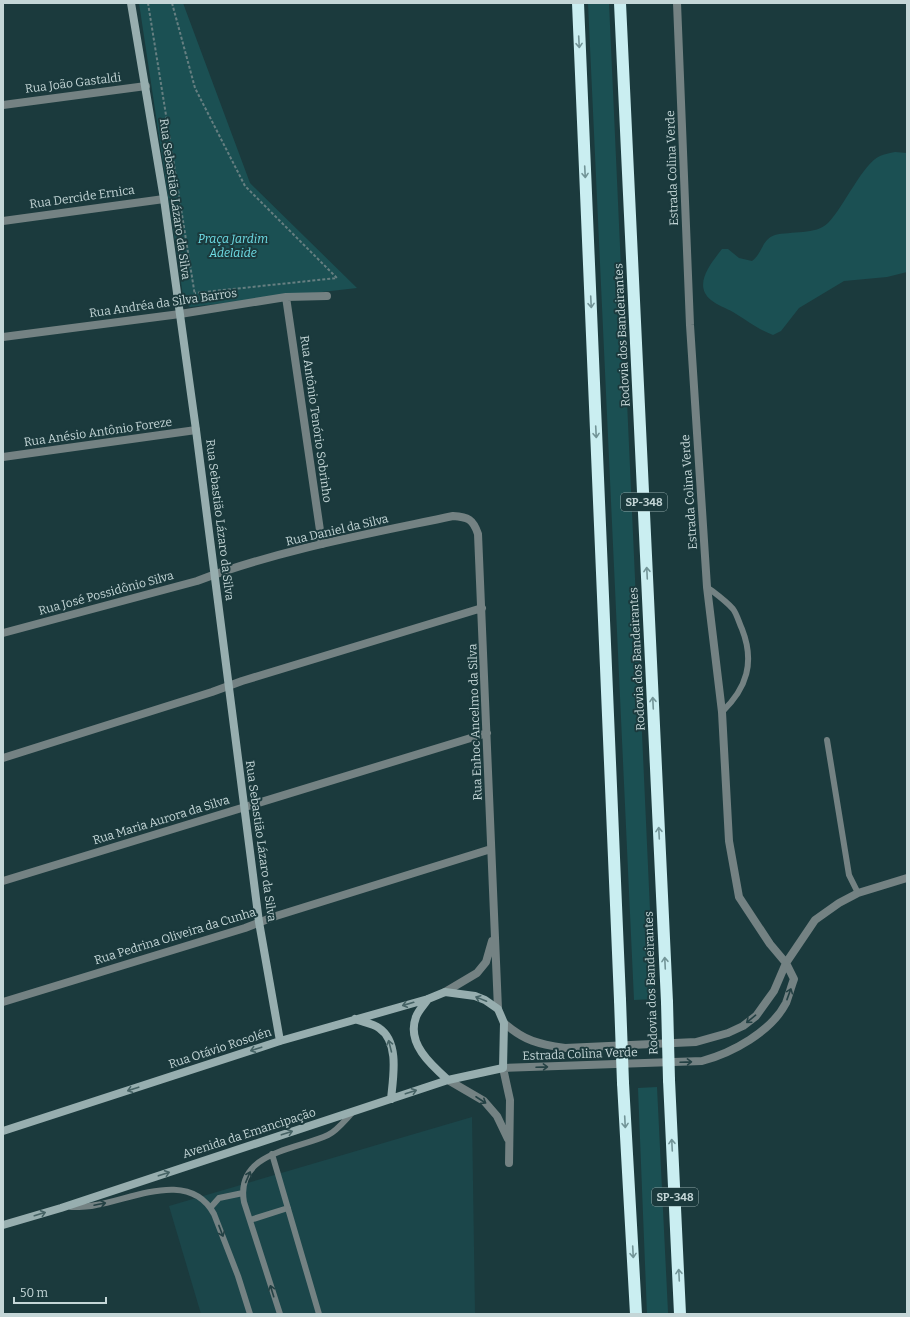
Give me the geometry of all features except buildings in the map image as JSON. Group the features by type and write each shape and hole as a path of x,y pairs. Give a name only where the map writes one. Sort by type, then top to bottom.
{"highway":[{"path":"578,3 623,1083 636,1314"},
{"name":"Rodovia dos Bandeirantes","path":"620,3 667,1002 669,1080 680,1314"}],"street":[{"name":"Rua Sebastião Lázaro da Silva","path":"131,3 164,199 215,574 259,922 280,1041"},
{"name":"Estrada Colina Verde","path":"503,1068 702,1061 714,1058 747,1041 758,1033 786,1003 794,979 786,963 770,944 739,897 729,842 722,712 707,587 690,325 677,3"},
{"name":"Rua João Gastaldi","path":"3,105 146,86"},
{"name":"Rua Dercide Ernica","path":"3,221 164,199"},
{"name":"Rua Andréa da Silva Barros","path":"3,337 180,314 286,297 327,296"},
{"name":"Rua Antônio Tenório Sobrinho","path":"286,297 322,544"},
{"name":"Rua Anésio Antônio Foreze","path":"3,457 196,430"},
{"name":"Rua Daniel da Silva","path":"215,574 322,544 453,516 465,517"},
{"name":"Rua Enhoc Ancelmo da Silva","path":"465,517 474,524 478,534 498,1009"},
{"name":"Rua José Possidônio Silva","path":"3,633 198,581 215,574"},
{"path":"3,758 242,681 482,608"},
{"name":"Rua Maria Aurora da Silva","path":"3,881 487,733"},
{"name":"Rua Pedrina Oliveira da Cunha","path":"3,1002 491,849"},
{"path":"786,963 815,920 839,903 858,893 907,878"},
{"name":"Rua Enhoc Ancelmo da Silva","path":"445,992 477,973 486,962 494,932"},
{"name":"Estrada Colina Verde","path":"504,1023 520,1036 548,1046 565,1048 696,1042 728,1033 743,1026 756,1016 774,991 786,963"},
{"path":"445,992 475,996 485,1000 498,1009 504,1023 503,1068 510,1100 508,1140 509,1163"},
{"name":"Rua Otávio Rosolén","path":"3,1131 280,1041 428,999 445,992"},
{"path":"428,999 416,1017 414,1030 415,1042 431,1065 448,1080 484,1101 497,1116 508,1140"},
{"path":"355,1019 379,1028 390,1042 394,1069 391,1099"},
{"name":"Avenida da Emancipação","path":"3,1225 61,1208 448,1080 503,1068"}],"lane":[{"path":"707,587 734,610 743,631 749,658 744,684 734,700 722,712"},
{"path":"827,740 849,875 858,893"},
{"path":"280,1314 250,1220 243,1193 247,1174 256,1164 272,1154 330,1135 356,1110"},
{"path":"272,1154 319,1314"},
{"path":"61,1208 95,1206 169,1189 182,1189 199,1195 211,1206 238,1276 250,1314"},
{"path":"211,1206 219,1198 243,1193"},
{"path":"250,1220 288,1208"}],"path":[{"path":"148,3 195,293 337,278 245,186 195,88 172,3"}],"shaded area":[{"path":"472,1117 475,1314 201,1314 169,1206"}],"green space":[{"name":"Praça Jardim Adelaide","path":"139,3 183,3 250,183 357,288 190,307 184,302"},
{"path":"588,3 609,3 654,999 634,1000"},
{"path":"895,152 907,153 907,272 887,277 844,281 799,308 781,331 773,335 711,300 706,294 703,288 703,281 713,260 722,249 728,249 739,258 752,261 758,255 767,240 775,235 810,231 823,227 834,216 867,167 882,155"},
{"path":"657,1087 668,1314 647,1314 638,1088"}]}
